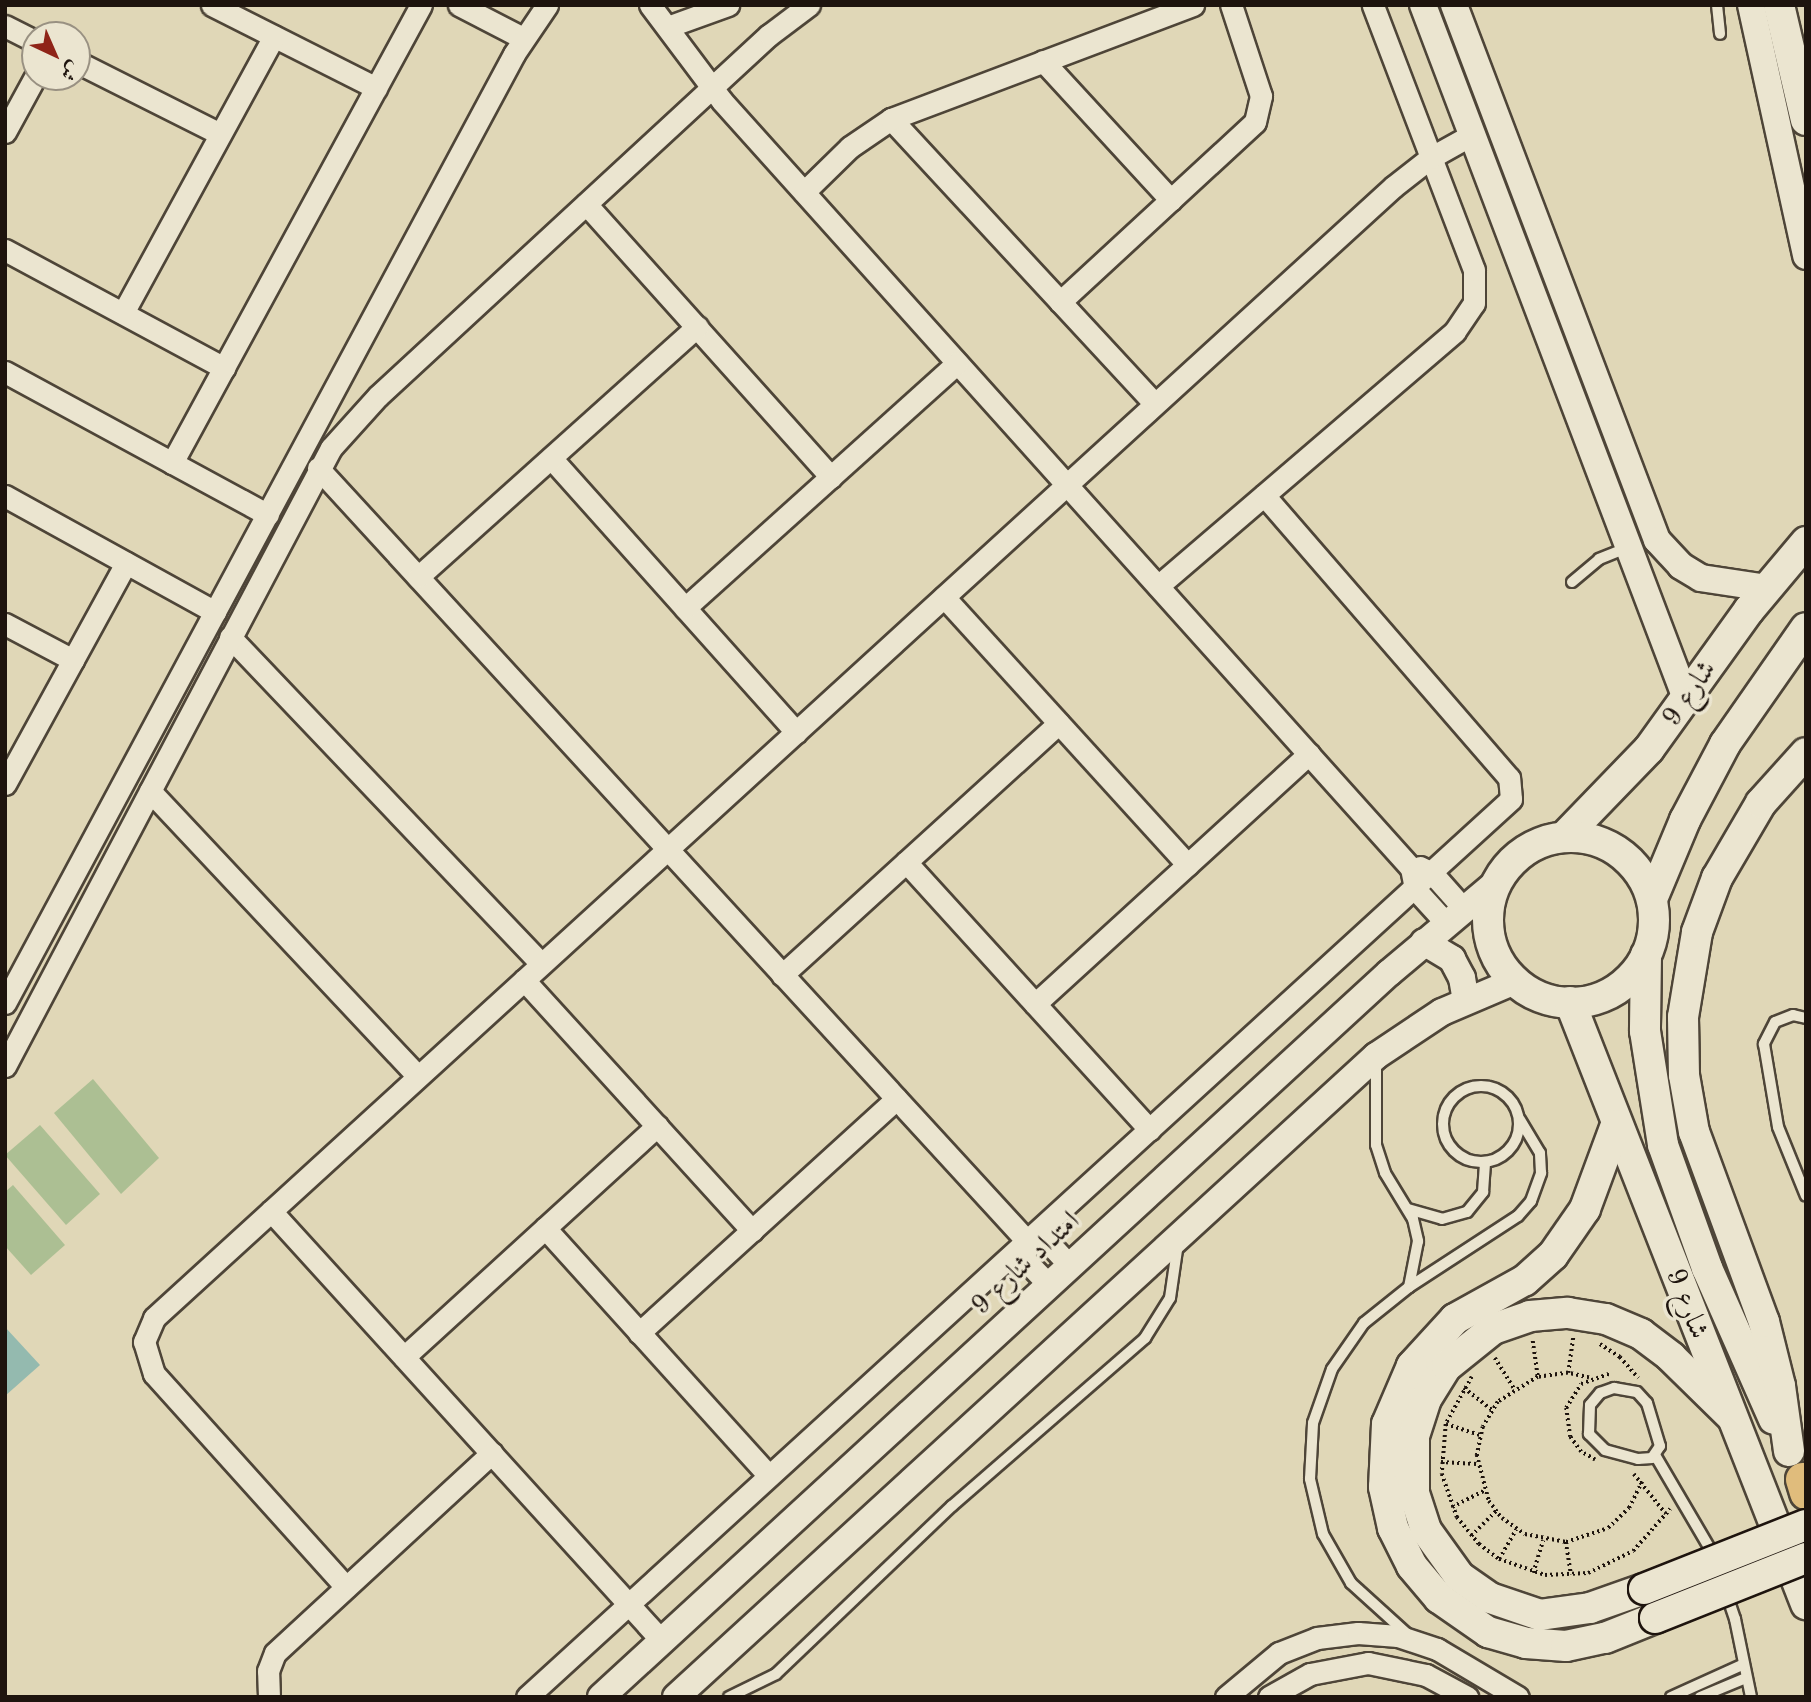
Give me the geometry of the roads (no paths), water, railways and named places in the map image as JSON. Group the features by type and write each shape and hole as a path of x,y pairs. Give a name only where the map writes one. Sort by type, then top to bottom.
{"main road":[{"path":"1779,5 1806,120"},
{"name":"شارع 9","path":"1564,837 1629,772 1687,701 1766,588 1806,542"},
{"name":"شارع 9","path":"1652,899 1685,820 1725,744 1806,628"},
{"path":"1801,1477 1767,1333 1702,1160 1684,1075 1683,1017 1697,932 1717,877 1745,826 1806,753"},
{"path":"1564,837 1593,840 1620,852 1640,873 1652,899 1653,928 1646,955 1621,986 1597,998 1570,1002 1535,994 1515,981 1499,960 1490,934 1489,908 1497,883 1525,851 1564,837"},
{"name":"شارع 9","path":"1646,955 1646,1031 1663,1145 1707,1268 1801,1477"},
{"name":"شارع 9","path":"1570,1002 1806,1604"},
{"path":"1616,1125 1585,1209 1553,1255 1525,1280 1455,1319 1412,1366 1387,1424 1384,1488 1393,1528 1412,1566 1438,1598 1488,1632 1526,1643 1566,1646 1605,1638 1806,1558"},
{"path":"1731,1416 1671,1357 1641,1334 1606,1319 1568,1313 1530,1316 1485,1334 1447,1366 1426,1399 1413,1436 1414,1494 1426,1531 1459,1576 1490,1598 1540,1615 1590,1608 1806,1525"}],"street":[{"path":"212,5 376,88"},
{"path":"172,463 421,5"},
{"path":"459,5 523,38"},
{"path":"5,1003 523,38 547,5"},
{"path":"650,5 670,26 711,89 1309,754 1413,878 1455,916"},
{"path":"670,26 728,5"},
{"path":"5,1066 318,468 361,412 711,89 809,5"},
{"path":"804,192 850,147 891,119 1193,5"},
{"path":"1060,302 1251,127 1260,110 1259,90 1231,5"},
{"path":"1158,586 1470,314 1476,292 1474,270 1373,5"},
{"path":"1423,5 1473,134 1607,445 1652,529 1672,558 1701,578 1766,588"},
{"path":"1454,5 1607,445 1631,546 1687,701"},
{"path":"1751,5 1806,256"},
{"path":"5,26 21,34"},
{"path":"122,313 274,36"},
{"path":"1043,61 1171,201"},
{"path":"91,69 220,134"},
{"path":"5,132 27,91"},
{"path":"891,119 1155,404"},
{"path":"346,1587 155,1374 144,1351 154,1318 1155,404 1430,158 1473,134"},
{"path":"586,204 831,477"},
{"path":"5,250 224,368"},
{"path":"418,578 697,327"},
{"path":"685,608 957,363"},
{"path":"5,372 268,515"},
{"path":"551,458 796,732"},
{"path":"318,468 1027,1241"},
{"path":"527,1697 1150,1130 1413,878 1432,873 1508,804 1511,783 1264,495"},
{"path":"5,496 215,612"},
{"path":"5,784 126,563"},
{"path":"944,597 1188,865"},
{"path":"5,624 73,660"},
{"path":"230,637 541,964"},
{"path":"782,975 1059,723"},
{"path":"1035,1004 1309,754"},
{"path":"150,791 418,1076"},
{"path":"906,862 1150,1130"},
{"path":"1432,873 1455,916"},
{"name":"امتداد شارع 9","path":"601,1697 1424,942 1497,883"},
{"path":"1424,942 1452,959 1462,978 1466,1000"},
{"path":"524,980 752,1231"},
{"path":"676,1697 1376,1056 1466,1000 1515,981"},
{"path":"639,1333 896,1100"},
{"path":"404,1357 657,1126"},
{"path":"271,1210 662,1641"},
{"path":"545,1228 769,1476"},
{"path":"1027,1241 1046,1240 1070,1266"},
{"path":"1027,1241 1024,1259 1049,1285"},
{"path":"270,1697 268,1671 275,1653 492,1453"},
{"path":"1226,1697 1262,1664 1317,1638 1368,1633 1418,1642 1518,1697"},
{"path":"1269,1697 1310,1674 1368,1664 1426,1675 1467,1697"}],"lane":[{"path":"1717,5 1720,34"},
{"path":"1572,582 1599,559 1631,546"},
{"path":"1806,1018 1793,1015 1775,1021 1764,1044 1778,1127 1806,1196"},
{"path":"1376,1056 1376,1145 1385,1173 1408,1209 1419,1253 1409,1287"},
{"path":"1418,1642 1377,1611 1340,1568 1317,1516 1310,1461 1318,1405 1341,1353 1371,1317 1409,1287 1518,1216 1531,1201 1539,1183 1540,1153 1512,1102 1497,1090 1478,1086 1452,1100 1443,1128 1450,1147 1465,1159 1485,1162 1511,1148 1520,1120"},
{"path":"1408,1209 1441,1219 1467,1212 1483,1192 1485,1162"},
{"path":"729,1697 776,1674 953,1506 1145,1338 1170,1298 1178,1268 1177,1237"},
{"path":"1655,1455 1638,1459 1605,1450 1593,1441 1587,1427 1590,1405 1607,1390 1630,1389 1643,1397 1658,1439 1655,1455 1681,1493 1721,1576 1751,1697"},
{"path":"1671,1697 1744,1664"},
{"path":"1700,1697 1746,1678"}],"water":[{"path":"5,1327 40,1365 5,1396"}]}
